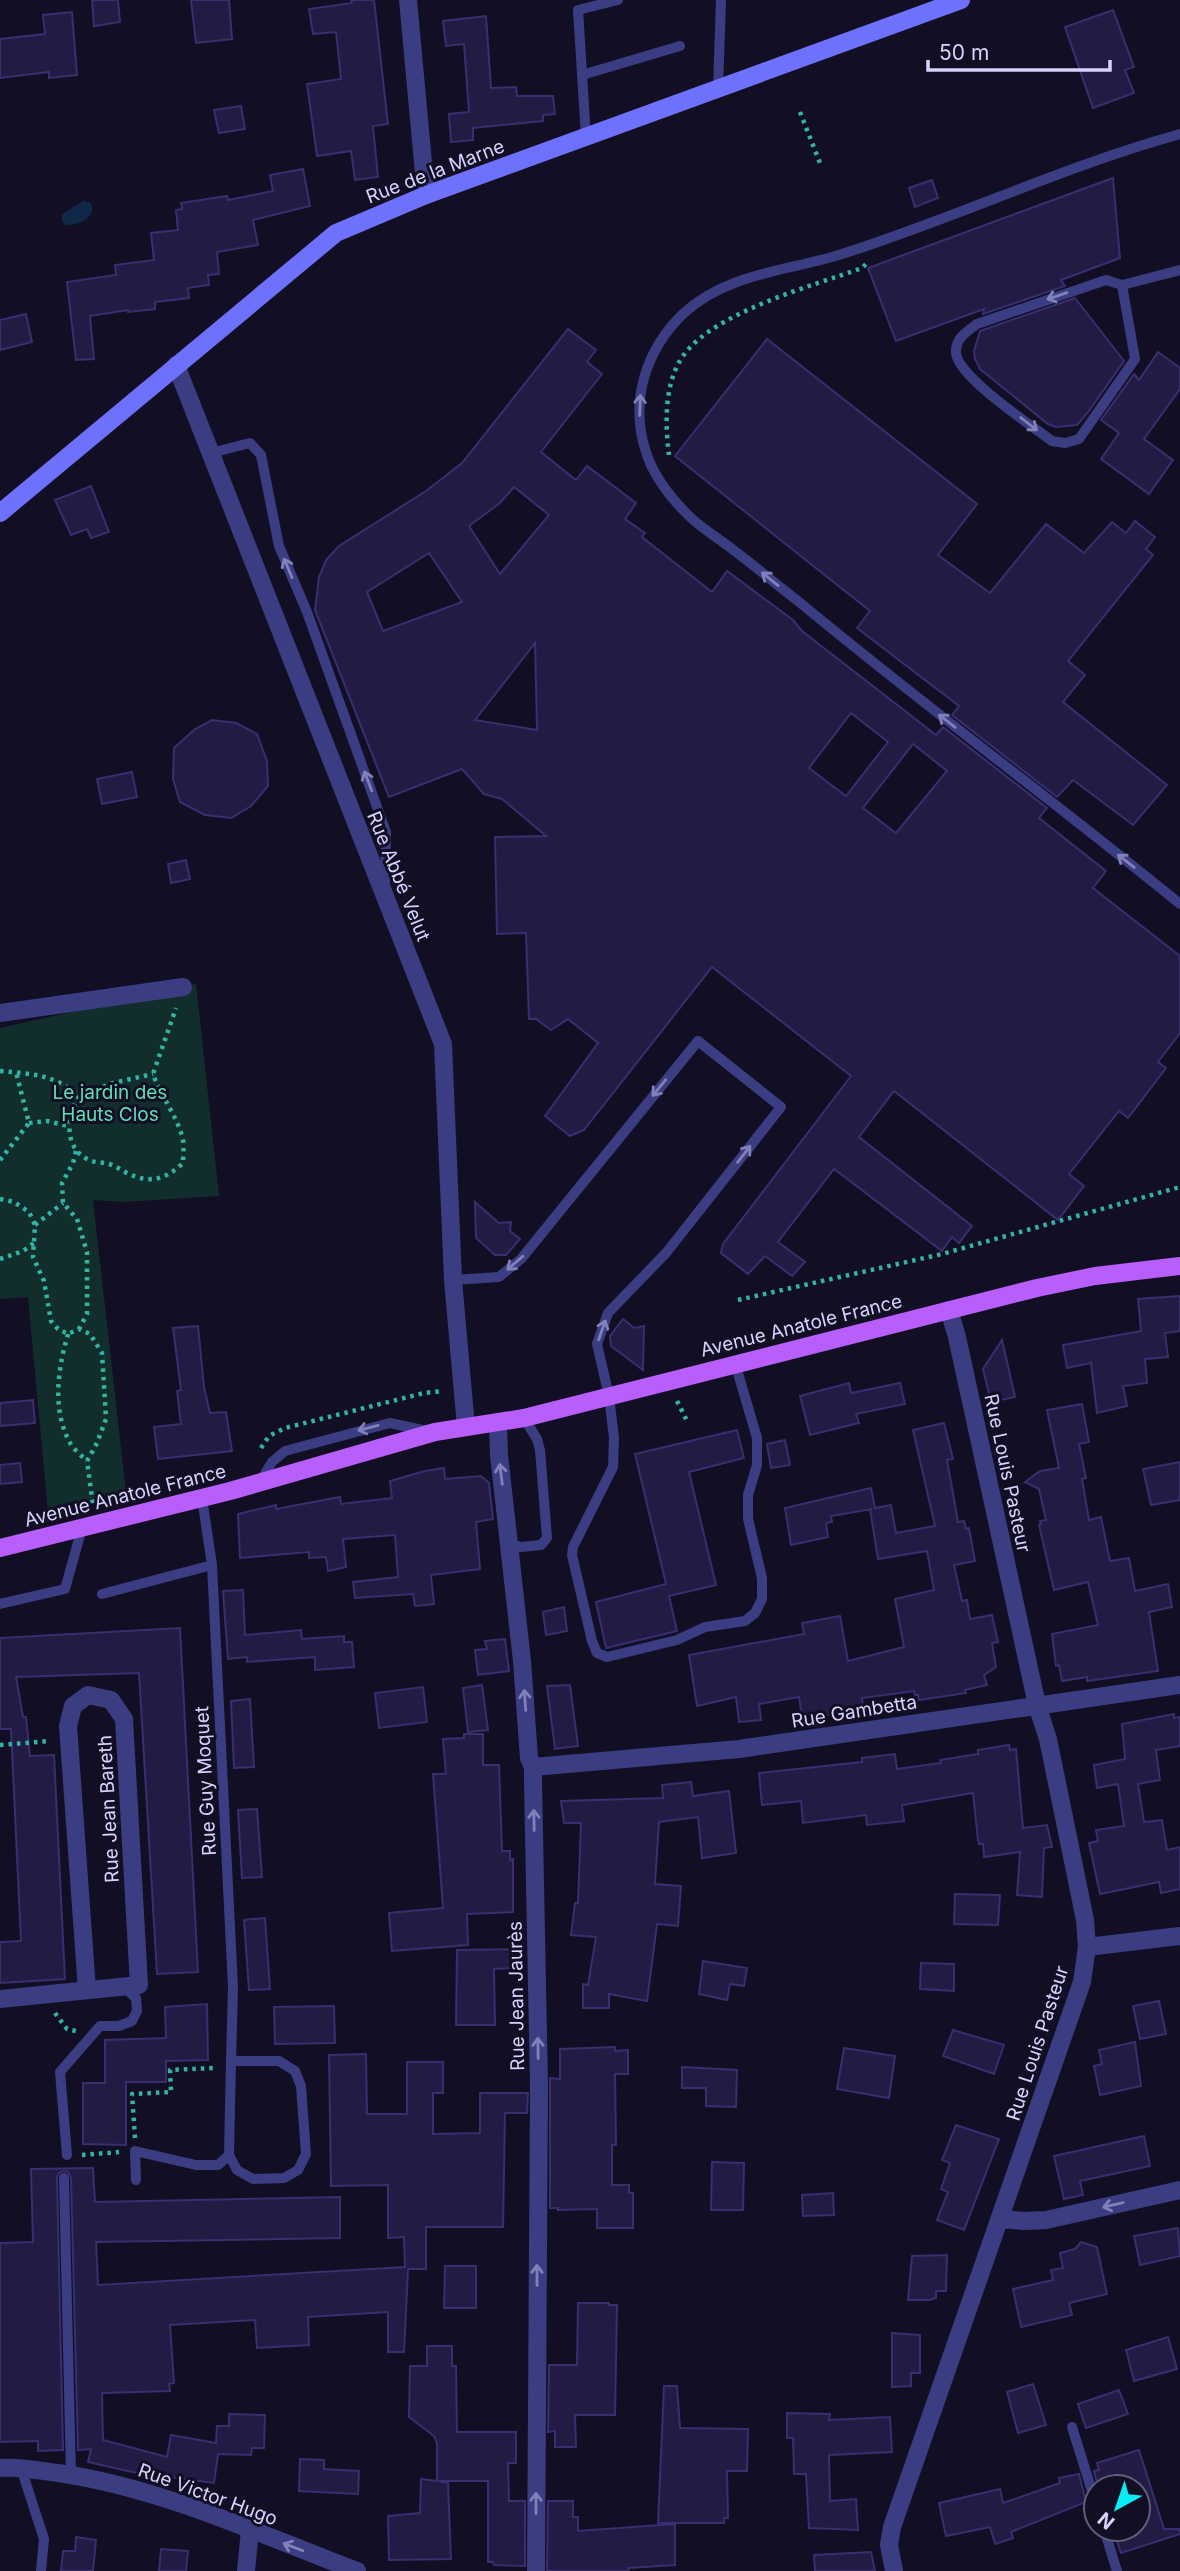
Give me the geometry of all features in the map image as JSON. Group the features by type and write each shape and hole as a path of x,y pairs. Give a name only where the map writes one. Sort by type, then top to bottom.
{"main road":[{"name":"Avenue Anatole France","path":"0,1548 202,1499 435,1432 524,1418 948,1310 1095,1276 1180,1266"}],"street":[{"path":"408,0 426,195"},
{"name":"Rue de la Marne","path":"0,513 335,233 426,195 961,0"},
{"name":"Rue Abbé Velut","path":"176,365 443,1044 453,1280 466,1427"},
{"path":"0,1013 183,987"},
{"name":"Rue Louis Pasteur","path":"894,2571 889,2545 891,2527 1082,1982 1087,1947 1080,1892 1048,1739 1037,1705 957,1338 948,1310"},
{"name":"Rue Jean Jaurès","path":"498,1423 529,1758 533,1767 539,2086 536,2571"},
{"name":"Rue Gambetta","path":"533,1767 739,1749 1180,1685"},
{"name":"Rue Jean Bareth","path":"87,1990 68,1726 73,1706 88,1695 111,1700 124,1719 139,1985 123,1986"},
{"path":"1087,1947 1180,1936"},
{"path":"0,1999 123,1986"},
{"path":"1000,2219 1046,2220 1180,2190"},
{"name":"Rue Victor Hugo","path":"0,2468 71,2475 154,2493 357,2571"},
{"path":"246,2571 250,2530"}],"lane":[{"path":"586,137 578,10 618,0"},
{"path":"718,89 720,0"},
{"path":"582,75 680,46"},
{"path":"1180,134 1094,162 839,254 728,284 686,311 665,335 648,362 641,388 640,420 646,454 667,491 690,518 756,567 854,648 1180,904"},
{"path":"1122,285 1135,359 1079,439 1065,443 1052,441 974,381 959,366 956,351 961,335 977,324 1106,279 1122,285 1180,270"},
{"path":"211,453 250,443 261,455 279,546 307,612 386,832 384,895"},
{"path":"453,1280 499,1276 521,1259 698,1041 781,1107 666,1253 608,1313 597,1344 609,1396 615,1448 613,1467 573,1547 572,1555 592,1641 597,1653 607,1657 677,1640 705,1628 745,1621 755,1613 762,1599 762,1578 748,1519 748,1495 757,1465 757,1437 736,1363"},
{"path":"510,1544 521,1547 541,1545 547,1538 540,1450 537,1439 524,1418"},
{"name":"Rue Guy Moquet","path":"202,1499 212,1564 233,1987 229,2155"},
{"path":"0,1604 65,1589 89,1527"},
{"path":"102,1594 212,1564"},
{"path":"67,2155 60,2073 100,2026 119,2026 132,2021 137,2011 136,1998 123,1986"},
{"path":"136,2180 135,2151 196,2165 218,2165 229,2155 237,2171 253,2179 284,2178 298,2170 306,2154 301,2087 295,2071 279,2061 231,2064"},
{"path":"64,2178 71,2475"},
{"path":"1072,2427 1086,2473"},
{"path":"21,2468 44,2539 40,2571"},
{"path":"1108,2543 1117,2571"}],"path":[{"path":"800,112 820,163"},
{"path":"670,455 666,417 672,380 682,357 706,332 743,313 879,259"},
{"path":"76,1151 89,1161 111,1164 131,1175 153,1180 170,1176 183,1163 183,1142 177,1121 165,1103 153,1074 183,987"},
{"path":"0,1071 50,1077 68,1086 79,1096"},
{"path":"16,1072 29,1123"},
{"path":"68,1334 79,1329 87,1314 87,1252 77,1219 63,1203 62,1183 76,1151 68,1126 70,1112 79,1096 113,1083 153,1074"},
{"path":"0,1160 29,1123 47,1121 68,1126"},
{"path":"738,1300 942,1254 1180,1187"},
{"path":"0,1199 14,1202 29,1212 35,1225 33,1257 44,1281 51,1321 58,1329 68,1334"},
{"path":"35,1225 63,1203"},
{"path":"0,1259 23,1251 34,1243"},
{"path":"79,1329 90,1334 102,1353 106,1419 87,1461 89,1527"},
{"path":"68,1334 59,1377 59,1415 69,1443 87,1461"},
{"path":"677,1401 687,1422"},
{"path":"0,1745 69,1740"},
{"path":"67,2155 135,2151 132,2094 171,2092 170,2070 231,2064"}],"green space":[{"name":"Le jardin des Hauts Clos","path":"196,984 219,1196 124,1202 93,1200 126,1492 48,1512 28,1297 0,1299 0,1028"}],"water":[{"path":"83,201 92,205 88,218 80,223 65,225 62,214"}],"building":[{"path":"92,0 118,0 120,22 94,26"},
{"path":"191,0 229,0 232,39 196,43"},
{"path":"351,0 374,0 388,124 373,126 378,177 355,180 351,151 317,156 307,84 341,79 336,32 313,34 309,9 352,3"},
{"path":"1113,10 1134,67 1125,70 1134,93 1093,108 1065,27"},
{"path":"72,12 77,75 49,78 49,72 0,78 0,39 45,34 43,15"},
{"path":"486,16 491,88 516,87 517,96 553,96 555,114 543,115 543,121 473,128 473,140 451,142 449,114 469,112 464,44 446,46 443,21"},
{"path":"241,106 245,129 219,133 214,110"},
{"path":"303,169 310,206 253,220 258,245 217,252 219,274 208,275 209,285 188,288 189,298 155,302 155,309 90,316 94,359 76,360 67,282 116,275 115,265 154,260 151,233 178,230 176,210 182,209 181,203 227,196 228,200 273,191 270,175"},
{"path":"1113,178 1120,258 1061,280 1065,286 983,314 984,309 896,341 868,268"},
{"path":"932,180 938,198 915,207 909,188"},
{"path":"1075,298 1124,361 1077,425 1056,427 1048,424 980,369 974,351 980,331"},
{"path":"26,314 32,342 0,350 0,320"},
{"path":"568,329 596,350 587,362 602,374 541,452 576,480 587,466 636,503 625,519 645,533 642,537 712,592 727,571 793,620 802,631 936,735 943,727 1047,808 1039,818 1106,871 1093,888 1180,956 1180,1033 1158,1062 1166,1068 1128,1118 1119,1111 1069,1174 1084,1186 1058,1220 894,1091 859,1137 972,1226 959,1243 952,1237 942,1251 834,1169 778,1242 805,1262 792,1276 765,1256 748,1274 721,1253 723,1244 851,1076 712,967 584,1130 570,1136 545,1116 598,1043 568,1019 551,1030 536,1019 529,1019 526,933 497,934 495,837 546,836 502,799 484,794 462,769 389,797 315,610 319,577 326,560 339,546 426,491 462,463","holes":["514,487 549,515 500,574 469,526 500,503","429,553 462,602 383,631 367,592","535,643 537,730 475,720","851,713 888,742 846,796 809,768","913,744 947,771 896,833 863,808"]},
{"path":"767,339 977,504 938,555 990,593 1046,524 1084,553 1112,522 1126,533 1135,521 1155,537 1146,549 1153,555 1068,661 1085,675 1063,702 1167,785 1133,825 1073,780 1057,797 952,715 959,706 857,628 870,611 675,456"},
{"path":"1158,352 1180,368 1180,389 1144,439 1173,460 1149,494 1101,459 1119,433 1101,420 1134,374 1139,380"},
{"path":"91,486 109,532 91,538 87,529 71,535 55,500"},
{"path":"212,720 236,723 257,734 267,761 268,786 251,806 231,818 205,815 180,802 173,779 174,748 195,729"},
{"path":"132,772 137,797 102,804 97,779"},
{"path":"186,860 190,879 171,883 168,864"},
{"path":"475,1202 499,1223 511,1222 510,1231 520,1239 506,1255 495,1255 476,1238"},
{"path":"1180,1296 1180,1331 1165,1333 1168,1357 1145,1359 1147,1383 1123,1386 1127,1406 1097,1413 1091,1363 1067,1368 1063,1345 1141,1331 1138,1299"},
{"path":"623,1319 634,1328 644,1326 643,1370 611,1346 610,1336"},
{"path":"198,1326 204,1387 210,1413 226,1412 232,1451 158,1459 154,1427 181,1424 177,1391 181,1390 173,1328"},
{"path":"1002,1340 1015,1397 991,1402 983,1369"},
{"path":"849,1383 851,1393 900,1383 905,1404 856,1414 859,1423 810,1435 800,1396"},
{"path":"33,1400 35,1423 0,1426 0,1403"},
{"path":"1082,1404 1089,1442 1079,1444 1086,1478 1082,1479 1089,1520 1101,1517 1110,1561 1129,1558 1135,1591 1168,1584 1172,1607 1149,1612 1158,1671 1087,1681 1087,1677 1062,1681 1059,1665 1056,1666 1052,1634 1098,1625 1088,1582 1054,1590 1039,1525 1040,1521 1046,1520 1039,1489 1025,1482 1040,1471 1059,1468 1047,1410"},
{"path":"944,1423 953,1459 947,1460 958,1522 964,1521 966,1529 969,1528 975,1561 954,1565 962,1601 967,1600 970,1619 992,1615 998,1642 992,1643 996,1667 984,1675 987,1685 965,1690 966,1693 919,1700 914,1691 862,1698 863,1711 802,1718 799,1697 759,1704 761,1720 739,1722 736,1697 697,1706 689,1655 804,1634 802,1623 840,1616 848,1661 904,1647 895,1599 934,1590 927,1551 878,1559 870,1509 831,1516 832,1522 826,1523 828,1537 791,1545 785,1508 871,1488 875,1508 891,1505 896,1533 935,1526 913,1430"},
{"path":"737,1430 744,1458 689,1472 716,1585 669,1596 677,1631 606,1648 596,1602 666,1584 635,1454"},
{"path":"785,1440 790,1465 771,1468 767,1444"},
{"path":"1180,1462 1180,1500 1151,1505 1143,1469"},
{"path":"20,1463 22,1482 0,1484 0,1465"},
{"path":"444,1468 445,1479 481,1476 489,1483 493,1519 476,1522 480,1569 431,1575 434,1604 415,1606 413,1594 355,1598 353,1582 398,1577 395,1535 343,1539 346,1567 328,1571 326,1557 309,1558 309,1552 240,1558 238,1514 276,1505 276,1509 340,1497 341,1504 392,1498 390,1481"},
{"path":"243,1590 245,1635 301,1630 302,1639 344,1636 344,1642 352,1642 354,1667 315,1670 315,1657 247,1662 247,1657 228,1659 223,1591"},
{"path":"564,1607 567,1631 546,1635 543,1612"},
{"path":"180,1628 198,1972 157,1974 139,1673 16,1677 23,1717 26,1717 30,1756 54,1755 65,1979 0,1983 0,1942 21,1941 11,1729 0,1729 0,1638"},
{"path":"505,1639 509,1671 478,1675 475,1650 487,1649 485,1641"},
{"path":"482,1685 488,1730 468,1732 463,1688"},
{"path":"570,1685 578,1746 555,1749 547,1686"},
{"path":"423,1687 427,1722 379,1728 375,1693"},
{"path":"250,1699 254,1767 234,1768 231,1701"},
{"path":"1174,1714 1174,1718 1180,1717 1180,1746 1156,1750 1160,1780 1138,1784 1144,1822 1162,1820 1167,1850 1180,1847 1180,1889 1161,1893 1159,1882 1100,1894 1089,1843 1098,1841 1096,1830 1124,1826 1118,1784 1097,1788 1094,1765 1125,1759 1122,1724"},
{"path":"464,1734 483,1734 483,1765 499,1765 502,1851 510,1851 510,1860 513,1859 513,1912 467,1914 468,1945 392,1951 389,1913 443,1908 433,1774 446,1774 443,1739 464,1738"},
{"path":"1009,1745 1010,1750 1016,1749 1023,1828 1047,1825 1052,1847 1044,1848 1042,1897 1017,1895 1020,1852 984,1857 983,1844 979,1844 978,1840 973,1793 902,1805 904,1821 867,1825 866,1815 803,1823 801,1801 762,1805 759,1773 862,1762 862,1758 895,1754 897,1769 941,1763 940,1760 978,1754 978,1750"},
{"path":"691,1782 693,1796 729,1791 736,1853 702,1858 698,1817 659,1822 655,1884 681,1886 678,1926 657,1924 647,2001 609,1994 609,2008 583,2008 583,1984 588,1985 596,1937 571,1935 575,1903 578,1903 581,1823 564,1823 561,1801 663,1798 662,1785"},
{"path":"257,1809 262,1877 242,1878 238,1810"},
{"path":"955,1894 1000,1895 998,1925 954,1924"},
{"path":"265,1918 270,1989 249,1990 244,1920"},
{"path":"518,1949 519,1968 494,1969 495,2025 456,2025 457,1950"},
{"path":"703,1961 747,1968 744,1986 730,1984 727,2000 699,1994"},
{"path":"921,1963 954,1964 954,1991 920,1989"},
{"path":"1159,2001 1166,2034 1140,2039 1133,2006"},
{"path":"207,2004 208,2060 166,2061 166,2082 126,2082 126,2145 83,2144 83,2083 105,2083 105,2040 166,2038 165,2007"},
{"path":"334,2006 335,2043 275,2044 274,2007"},
{"path":"953,2030 1004,2045 994,2074 943,2056"},
{"path":"1135,2042 1141,2086 1100,2095 1094,2066 1102,2064 1099,2050"},
{"path":"615,2047 615,2051 628,2050 628,2074 615,2074 616,2145 612,2145 612,2185 629,2185 629,2193 633,2193 633,2228 597,2228 597,2209 550,2208 550,2078 560,2079 560,2049"},
{"path":"844,2048 895,2056 889,2098 837,2089"},
{"path":"366,2054 367,2114 407,2114 407,2062 443,2062 443,2093 433,2093 433,2134 480,2133 480,2093 528,2093 527,2113 505,2113 503,2227 426,2227 426,2269 408,2269 404,2352 388,2352 388,2312 308,2317 309,2345 257,2348 255,2320 170,2325 174,2383 169,2384 170,2391 102,2393 103,2440 167,2457 171,2435 216,2443 217,2426 229,2426 229,2414 265,2415 264,2448 252,2448 251,2455 218,2454 214,2483 132,2472 88,2462 91,2449 78,2450 71,2178 68,2172 63,2171 57,2178 63,2450 38,2451 38,2441 0,2442 0,2243 33,2242 31,2169 93,2168 95,2202 340,2197 340,2238 96,2242 98,2285 405,2267 404,2237 388,2238 388,2185 331,2186 329,2055"},
{"path":"682,2067 737,2070 736,2107 706,2106 706,2088 682,2088"},
{"path":"956,2125 999,2139 964,2230 937,2220 948,2192 941,2189 950,2163 942,2160"},
{"path":"1144,2136 1150,2166 1080,2181 1083,2195 1064,2199 1054,2156"},
{"path":"712,2162 744,2163 743,2210 711,2210"},
{"path":"833,2193 834,2215 803,2216 802,2195"},
{"path":"1178,2228 1180,2256 1140,2265 1134,2236"},
{"path":"1081,2242 1097,2247 1107,2294 1069,2303 1072,2315 1021,2327 1013,2289 1053,2280 1051,2270 1063,2268 1060,2253 1075,2249"},
{"path":"947,2255 946,2291 936,2291 936,2298 930,2300 908,2300 912,2256"},
{"path":"445,2266 476,2266 476,2308 444,2308"},
{"path":"578,2303 617,2305 615,2415 575,2415 576,2447 555,2447 555,2431 548,2432 549,2365 577,2365"},
{"path":"892,2333 920,2335 920,2373 911,2373 911,2386 892,2387"},
{"path":"1168,2337 1177,2369 1134,2381 1126,2350"},
{"path":"427,2346 452,2346 452,2366 456,2366 457,2432 516,2432 516,2463 508,2463 509,2501 525,2501 525,2566 494,2565 493,2562 488,2562 488,2481 439,2481 448,2483 451,2559 389,2560 388,2516 420,2513 421,2479 437,2481 437,2444 434,2436 409,2417 410,2366 427,2366"},
{"path":"1033,2384 1046,2425 1018,2433 1007,2392"},
{"path":"664,2386 677,2386 680,2428 748,2429 747,2471 727,2471 728,2518 724,2518 724,2523 658,2523"},
{"path":"1119,2390 1128,2414 1086,2428 1078,2404"},
{"path":"787,2413 830,2414 829,2420 890,2417 892,2452 829,2455 830,2501 856,2499 858,2530 809,2528 806,2474 794,2474 793,2438 787,2438"},
{"path":"1139,2450 1146,2473 1094,2473 1099,2470 1097,2463"},
{"path":"300,2459 324,2460 324,2469 359,2471 358,2494 299,2491"},
{"path":"1079,2474 1082,2504 1011,2532 1013,2538 995,2544 990,2527 946,2536 939,2503 1000,2489 1003,2503 1060,2483 1059,2478"},
{"path":"1152,2491 1164,2529 1180,2529 1180,2534 1121,2553 1118,2543 1152,2543"},
{"path":"548,2501 573,2501 573,2517 578,2517 578,2531 675,2524 675,2565 628,2568 629,2571 547,2571"},
{"path":"76,2537 96,2540 93,2571 61,2571 63,2551 75,2551"},
{"path":"161,2549 188,2551 186,2571 159,2571"},
{"path":"871,2552 875,2571 815,2571 814,2555"}]}
